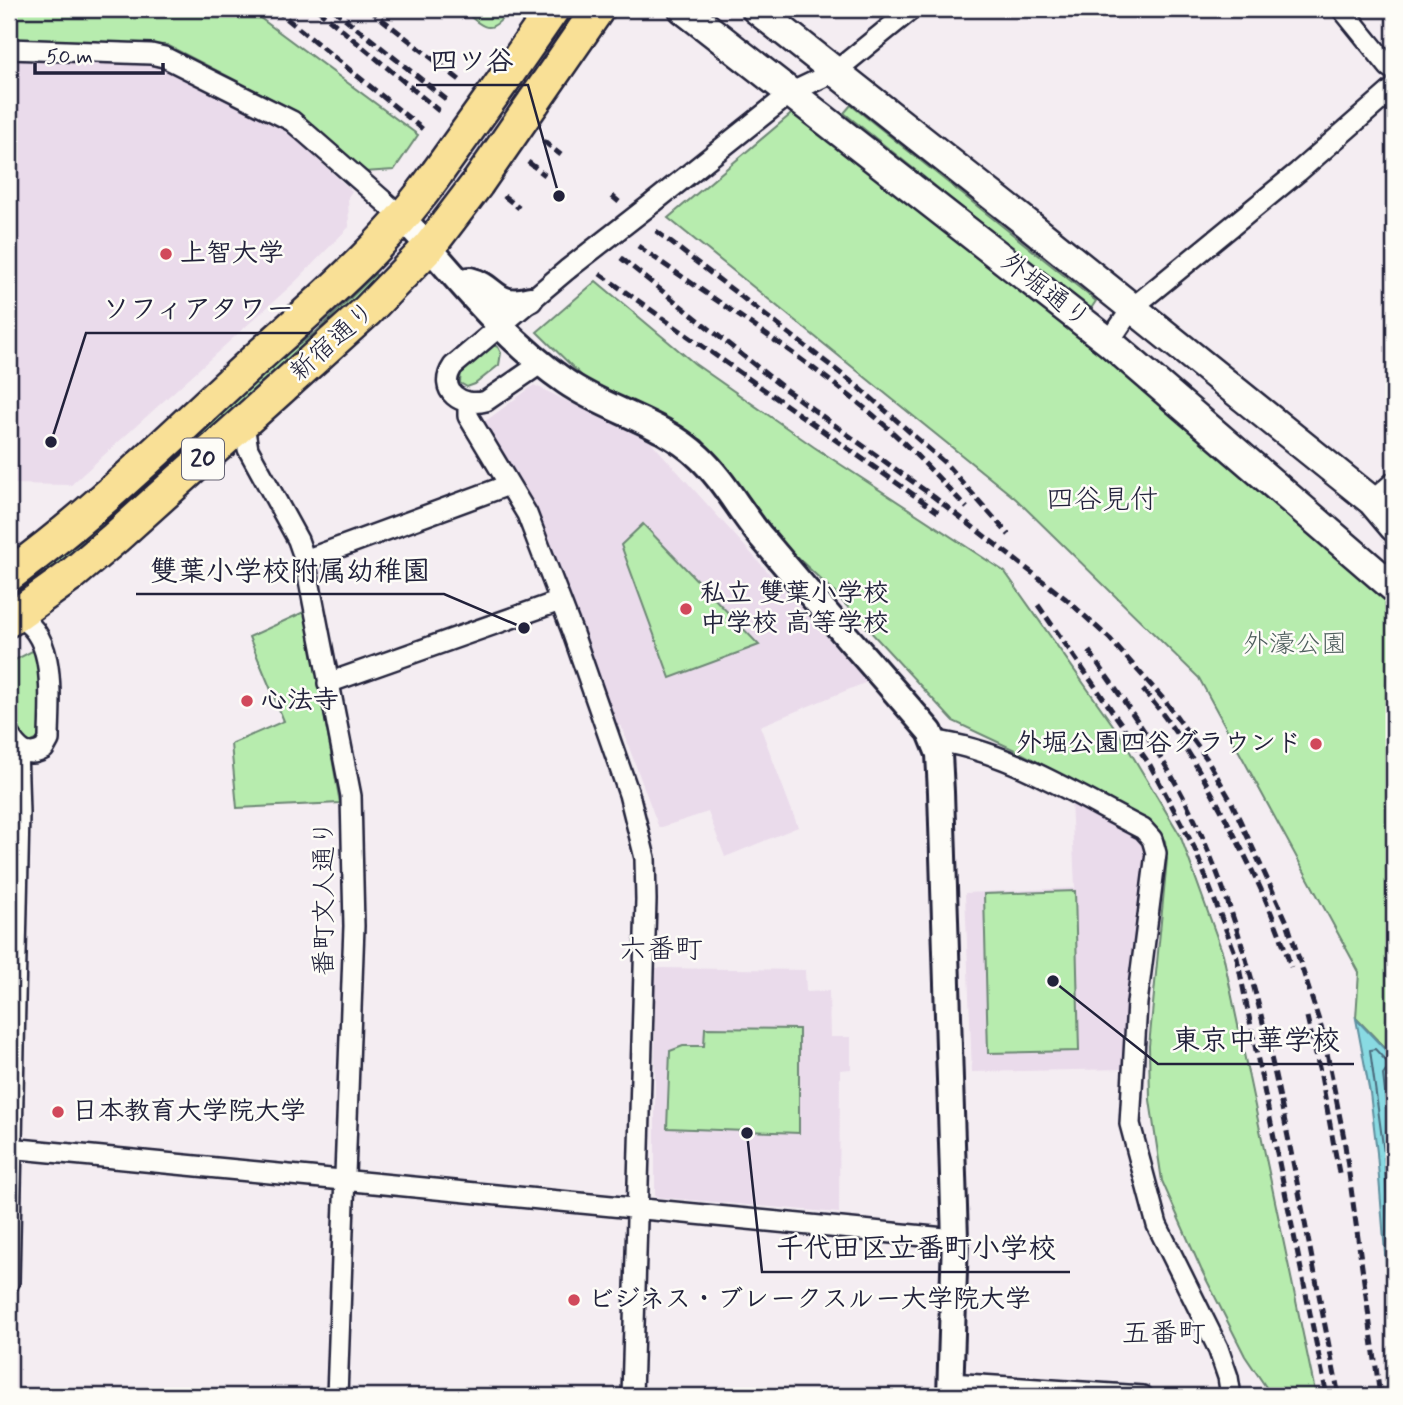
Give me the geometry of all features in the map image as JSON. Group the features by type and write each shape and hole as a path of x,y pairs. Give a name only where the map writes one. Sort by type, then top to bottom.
{"highway":[{"name":"新宿通り","path":"9,575 106,497 355,270 437,173 553,9"},
{"name":"新宿通り","path":"12,618 69,577 116,538 367,311 429,247 477,184 598,9"}],"main road":[{"name":"外堀通り","path":"683,9 1109,342 1394,588"},
{"name":"外堀通り","path":"756,9 1372,501 1394,527"}],"street":[{"path":"540,364 486,401 468,403 459,400 448,387 449,372 530,299 792,92 836,71 912,9"},
{"path":"1342,9 1394,70"},
{"path":"9,49 150,54 164,57 292,121 402,217 500,325 540,364 585,394 683,443 701,458 725,486 762,538 930,732 939,754 955,1239 950,1390 1143,1396"},
{"path":"1109,342 1132,308 1298,172 1394,88"},
{"path":"456,277 479,282 497,297 510,302 530,299"},
{"path":"468,403 468,416 527,514 629,794 645,858 632,1396"},
{"name":"番町文人通り","path":"248,418 245,431 248,449 298,540 305,560 351,796 354,926 337,1396"},
{"path":"305,560 503,486 506,480"},
{"path":"1372,501 1394,482"},
{"path":"328,683 560,601"},
{"path":"12,618 25,620 37,636 45,649 49,670 49,740 44,749 38,752 24,752 13,741"},
{"path":"9,1282 19,813 13,741"},
{"path":"934,741 962,745 1009,761 1143,829 1152,839 1156,853 1138,1003 1130,1124 1157,1225 1218,1348 1231,1396"},
{"path":"10,1148 955,1239"}],"shaded area":[{"name":"上智大学","path":"9,60 151,63 165,68 288,132 352,191 348,197 349,227 295,282 71,485 9,484"},
{"name":"私立 雙葉小学校 中学校 高等学校","path":"534,385 651,442 867,682 760,726 798,827 725,857 708,812 659,828 621,726 615,727 483,423"},
{"path":"1071,799 1137,831 1150,846 1127,1069 972,1072 965,893 1075,888"},
{"path":"655,968 805,970 806,992 829,991 830,1037 851,1037 851,1069 840,1070 839,1213 655,1197"}],"green space":[{"path":"9,9 248,9 418,135 394,170 364,172 299,113 167,45 9,41"},
{"path":"462,9 510,9 497,24 487,27"},
{"name":"外濠公園","path":"803,104 1109,342 1394,600 1394,1057 1356,1018 1359,972 1199,678 1016,499 668,218"},
{"path":"851,105 1096,301 1090,310 844,113"},
{"path":"375,274 379,278 357,301 71,557 9,603 9,596 52,565 260,374 317,331"},
{"path":"596,281 695,364 814,447 1005,572 1120,735 1180,835 1223,954 1316,1396 1272,1396 1245,1356 1201,1269 1162,1181 1150,1100 1149,1046 1167,859 1165,841 1153,826 1131,812 1019,752 953,721 832,590 781,542 752,501 702,440 615,397 584,378 537,332"},
{"path":"493,345 498,347 501,353 499,365 475,384 467,387 460,383 461,370"},
{"path":"643,524 759,645 670,678 621,545"},
{"path":"306,611 340,803 237,808 231,744 284,721 249,637"},
{"path":"34,650 41,669 42,706 38,739 28,744 9,718 9,663"},
{"path":"1075,891 1079,1051 988,1053 984,894"},
{"path":"705,1028 799,1029 799,1133 667,1128 670,1051 683,1046 704,1046"}],"water":[{"path":"1356,1019 1394,1059 1394,1365 1377,1153 1370,1093"}],"railway":[{"path":"275,9 425,131"},
{"path":"317,9 439,111"},
{"path":"333,9 447,100"},
{"path":"369,9 461,81"},
{"path":"543,141 561,155"},
{"path":"528,162 545,175"},
{"path":"504,196 519,208"},
{"path":"612,196 619,202"},
{"path":"656,231 861,389 946,464 1009,535"},
{"path":"638,246 786,349 872,414 967,508"},
{"path":"621,258 786,390 934,497 1066,599 1110,639 1166,702 1207,759 1231,801 1287,922 1323,1033 1344,1138 1380,1396"},
{"path":"600,274 938,512"},
{"path":"1038,605 1150,765 1194,847 1237,958 1327,1396"},
{"path":"1089,651 1178,787 1202,836 1232,914 1256,994 1275,1075 1339,1396"},
{"path":"1143,690 1175,732 1240,845 1276,925 1291,967"},
{"path":"1307,1017 1340,1178"}],"place":[{"name":"四ツ谷","path":"559,196"},
{"name":"上智大学","path":"166,254"},
{"name":"ソフィアタワー","path":"51,442"},
{"name":"私立 雙葉小学校 中学校 高等学校","path":"686,609"},
{"name":"雙葉小学校附属幼稚園","path":"524,628"},
{"name":"心法寺","path":"247,701"},
{"name":"外堀公園四谷グラウンド","path":"1316,744"},
{"name":"東京中華学校","path":"1053,981"},
{"name":"日本教育大学院大学","path":"58,1112"},
{"name":"千代田区立番町小学校","path":"747,1133"},
{"name":"ビジネス・ブレークスルー大学院大学","path":"574,1300"}],"district":[{"name":"四谷見付","path":"1102,500"},
{"name":"六番町","path":"661,950"},
{"name":"五番町","path":"1164,1334"}]}
